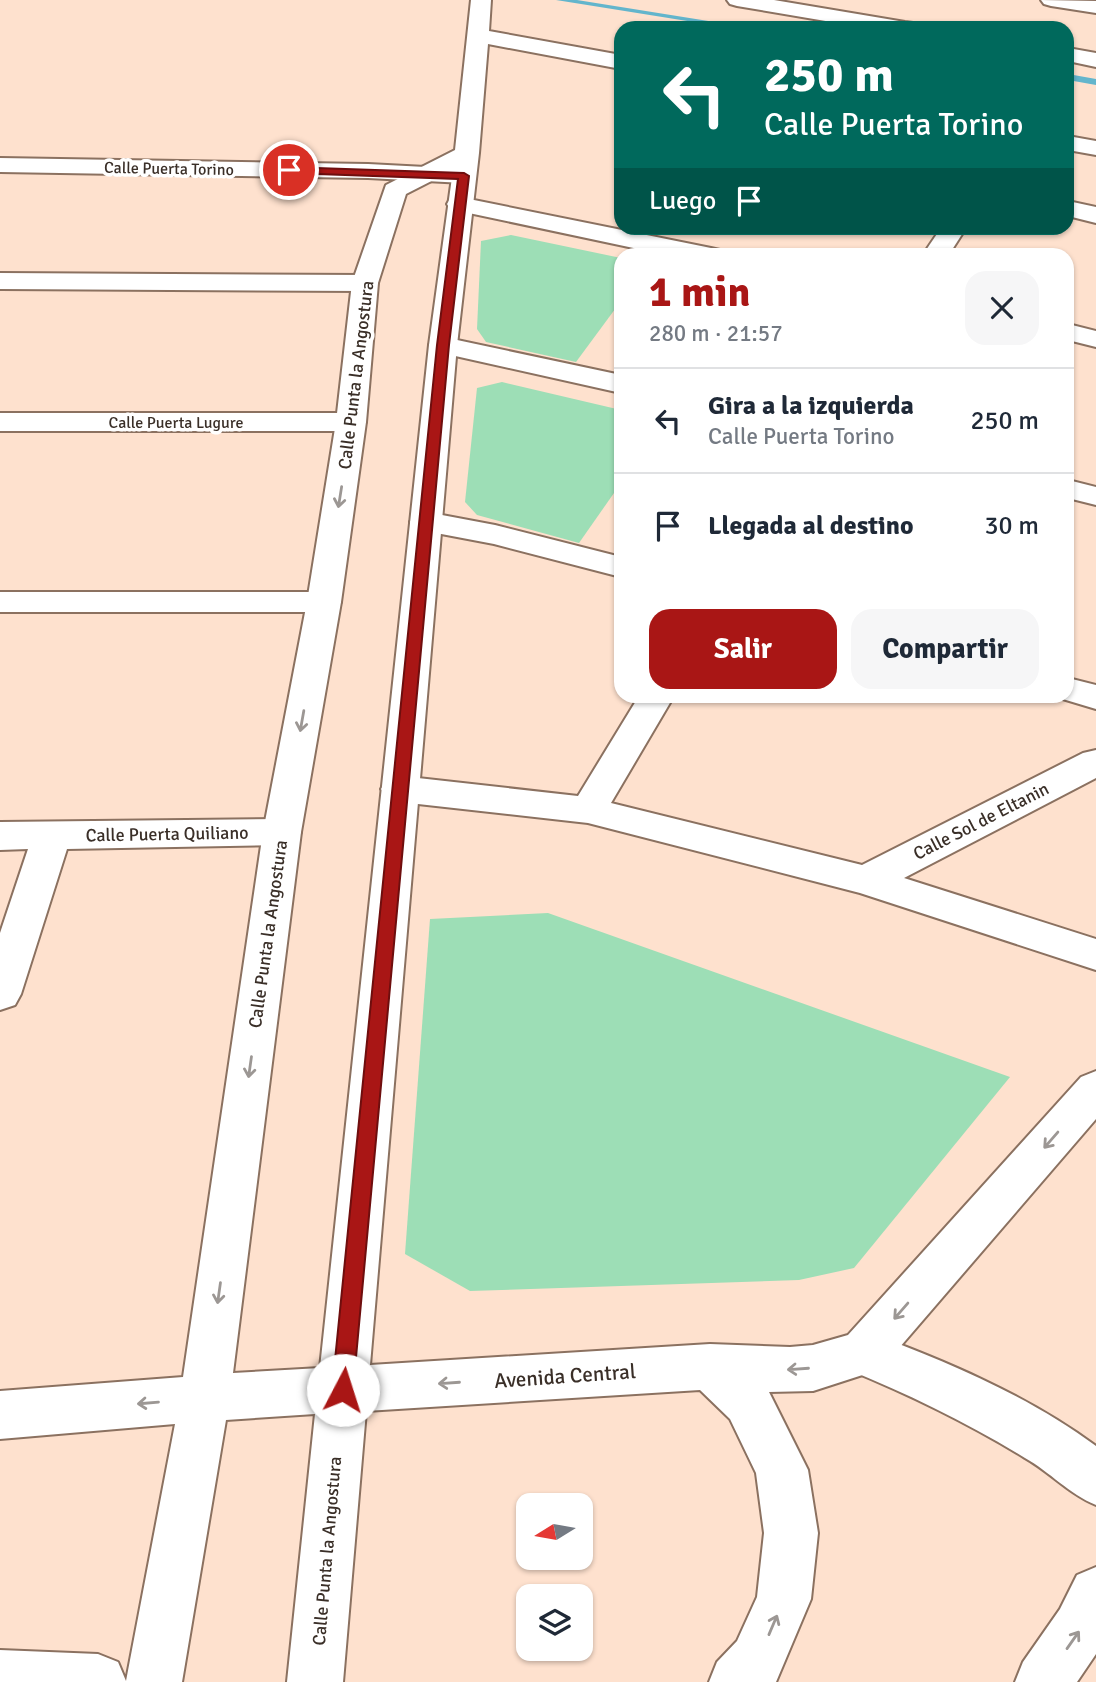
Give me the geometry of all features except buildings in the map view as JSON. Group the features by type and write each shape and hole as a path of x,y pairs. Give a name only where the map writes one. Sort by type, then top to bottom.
{"street":[{"path":"737,0 863,21"},
{"path":"1051,0 1096,7"},
{"path":"479,18 614,60"},
{"name":"Calle Punta la Angostura","path":"314,1682 443,345 479,18"},
{"path":"1074,56 1096,60"},
{"path":"1074,143 1096,148"},
{"name":"Calle Puerta Torino","path":"0,165 409,182 463,178"},
{"path":"463,178 614,225"},
{"name":"Calle Punta la Angostura","path":"154,1682 205,1398 282,832 324,602 351,422 365,284 409,182"},
{"path":"1074,210 1096,215"},
{"path":"644,235 686,248"},
{"path":"0,281 365,284"},
{"path":"1074,334 1096,339"},
{"path":"443,345 614,382"},
{"name":"Calle Puerta Lugure","path":"0,422 351,422"},
{"path":"1074,490 1096,496"},
{"path":"426,522 495,535 614,564"},
{"path":"0,602 324,602"},
{"path":"1074,691 1096,697"},
{"path":"588,810 653,703"},
{"name":"Calle Sol de Eltanin","path":"866,880 1096,762"},
{"path":"400,789 588,810 866,880 1096,955"},
{"name":"Calle Puerta Quiliano","path":"0,836 282,832"},
{"path":"0,994 52,836"},
{"path":"1096,1088 864,1353 932,1380 992,1412 1075,1459 1096,1479"},
{"name":"Avenida Central","path":"0,1415 205,1398 710,1367 790,1370 813,1367 864,1353"},
{"path":"710,1367 748,1402 782,1470 791,1533 784,1599 757,1661 737,1682"},
{"path":"1043,1682 1080,1629 1096,1594"},
{"path":"0,1678 99,1682"}],"green space":[{"path":"511,235 614,257 614,310 576,362 486,342 477,329 481,241"},
{"path":"502,382 614,408 614,493 579,543 477,515 465,502 477,388"},
{"path":"548,913 1010,1077 854,1268 799,1280 470,1291 405,1254 430,919"}],"waterway":[{"path":"560,0 701,21"},
{"path":"1074,78 1096,82"}],"route":[{"path":"289,170 464,176 443,345 343,1390"}]}
